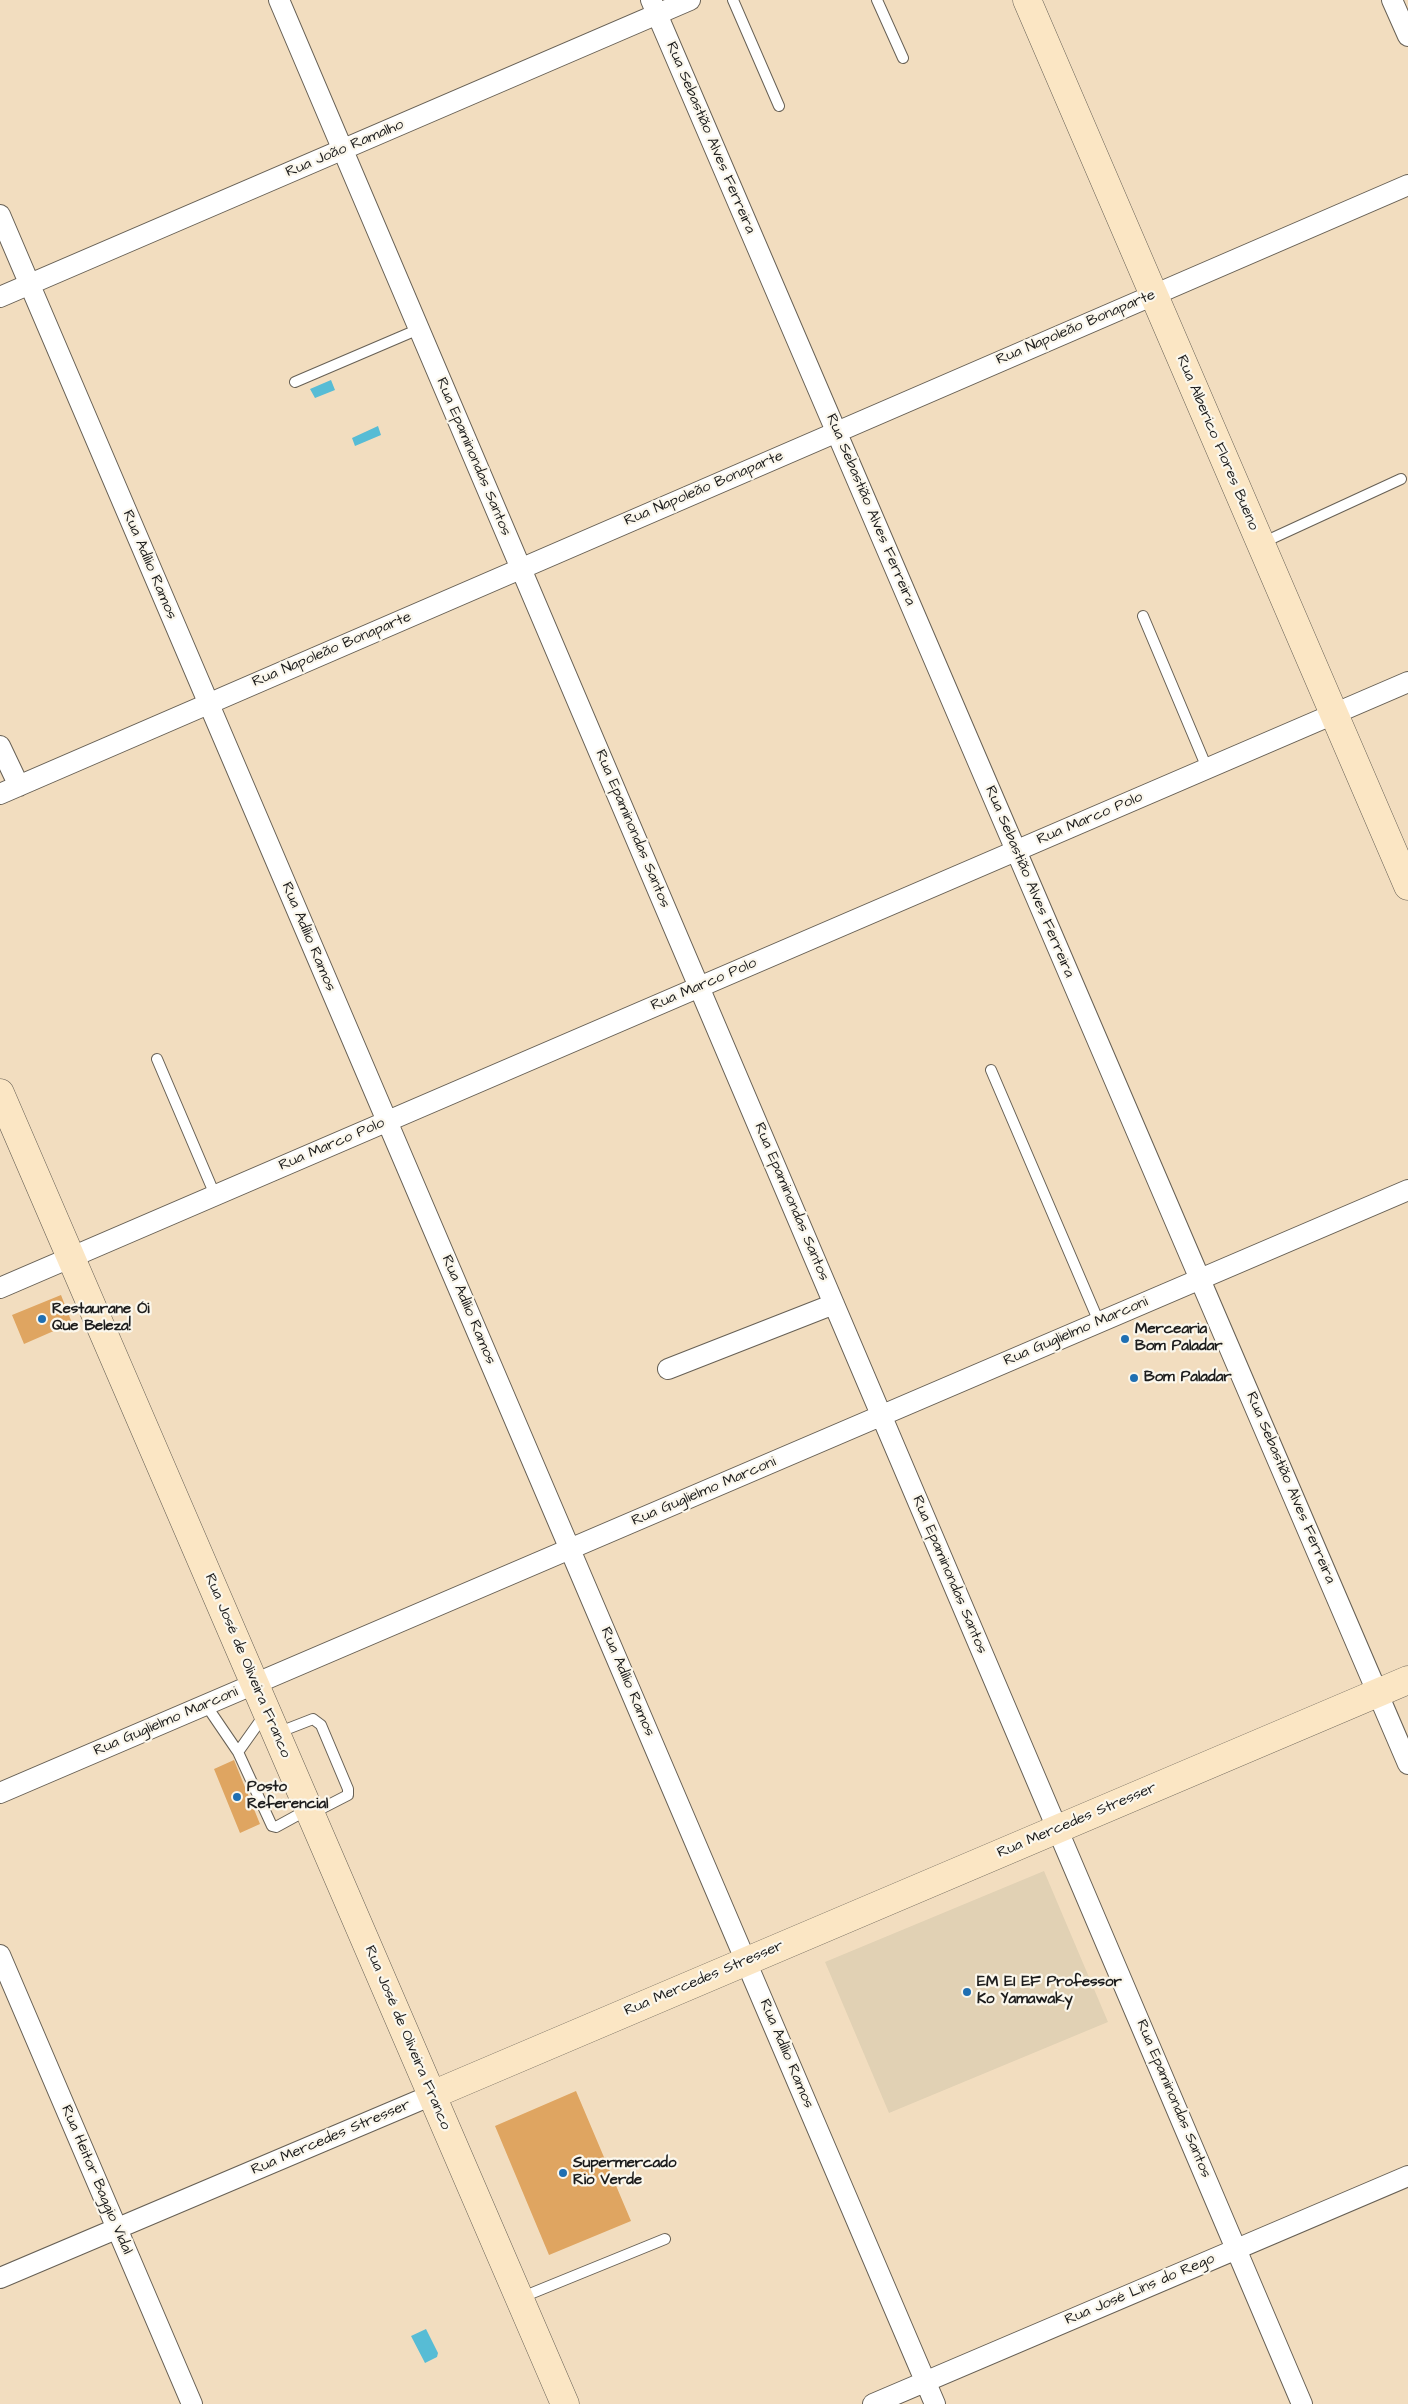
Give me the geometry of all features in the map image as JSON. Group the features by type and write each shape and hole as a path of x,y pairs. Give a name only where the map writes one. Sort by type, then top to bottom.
{"street":[{"name":"Rua Epaminondas Santos","path":"279,0 1302,2404"},
{"name":"Rua João Ramalho","path":"0,297 343,150 654,7 690,0"},
{"name":"Rua Alberico Flores Bueno","path":"1027,0 1408,886"},
{"path":"1392,0 1408,36"},
{"name":"Rua Sebastião Alves Ferreira","path":"654,7 1408,1764"},
{"name":"Rua Napoleão Bonaparte","path":"0,794 1408,185"},
{"name":"Rua Adílio Ramos","path":"0,215 935,2404"},
{"name":"Rua Marco Polo","path":"0,1288 1408,682"},
{"path":"0,746 19,786"},
{"name":"Rua José de Oliveira Franco","path":"0,1093 565,2404"},
{"name":"Rua Guglielmo Marconi","path":"0,1793 1408,1190"},
{"path":"668,1369 834,1304"},
{"name":"Rua Mercedes Stresser","path":"0,2278 1408,1680"},
{"name":"Rua Heitor Baggio Vidal","path":"0,1955 192,2404"},
{"name":"Rua José Lins do Rego","path":"873,2404 1408,2176"}],"lane":[{"path":"733,0 779,106"},
{"path":"877,0 903,58"},
{"path":"295,382 419,329"},
{"path":"1261,544 1401,479"},
{"path":"1143,616 1207,768"},
{"path":"156,1059 215,1195"},
{"path":"991,1070 1099,1322"},
{"path":"206,1705 238,1752 272,1826 276,1827 348,1795 348,1789 321,1725 313,1719 271,1722 238,1752"},
{"path":"519,2298 665,2240"}],"shaded area":[{"name":"EM EI EF Professor Ko Yamawaky","path":"1044,1871 1108,2022 889,2113 825,1962"}],"water":[{"path":"331,380 335,390 315,398 310,389"},
{"path":"378,426 381,435 355,446 352,438"},
{"path":"426,2329 438,2353 437,2357 425,2363 411,2336"}],"building":[{"name":"Restaurane Ói Que Beleza!","path":"61,1295 72,1323 24,1344 12,1315"},
{"name":"Posto Referencial","path":"234,1760 260,1824 240,1833 214,1769"},
{"name":"Supermercado Rio Verde","path":"576,2091 631,2221 549,2255 495,2126"}],"place":[{"name":"Restaurane Ói Que Beleza!","path":"42,1319"},
{"name":"Mercearia Bom Paladar","path":"1125,1339"},
{"name":"Bom Paladar","path":"1134,1378"},
{"name":"Posto Referencial","path":"237,1797"},
{"name":"EM EI EF Professor Ko Yamawaky","path":"967,1992"},
{"name":"Supermercado Rio Verde","path":"563,2173"}]}
